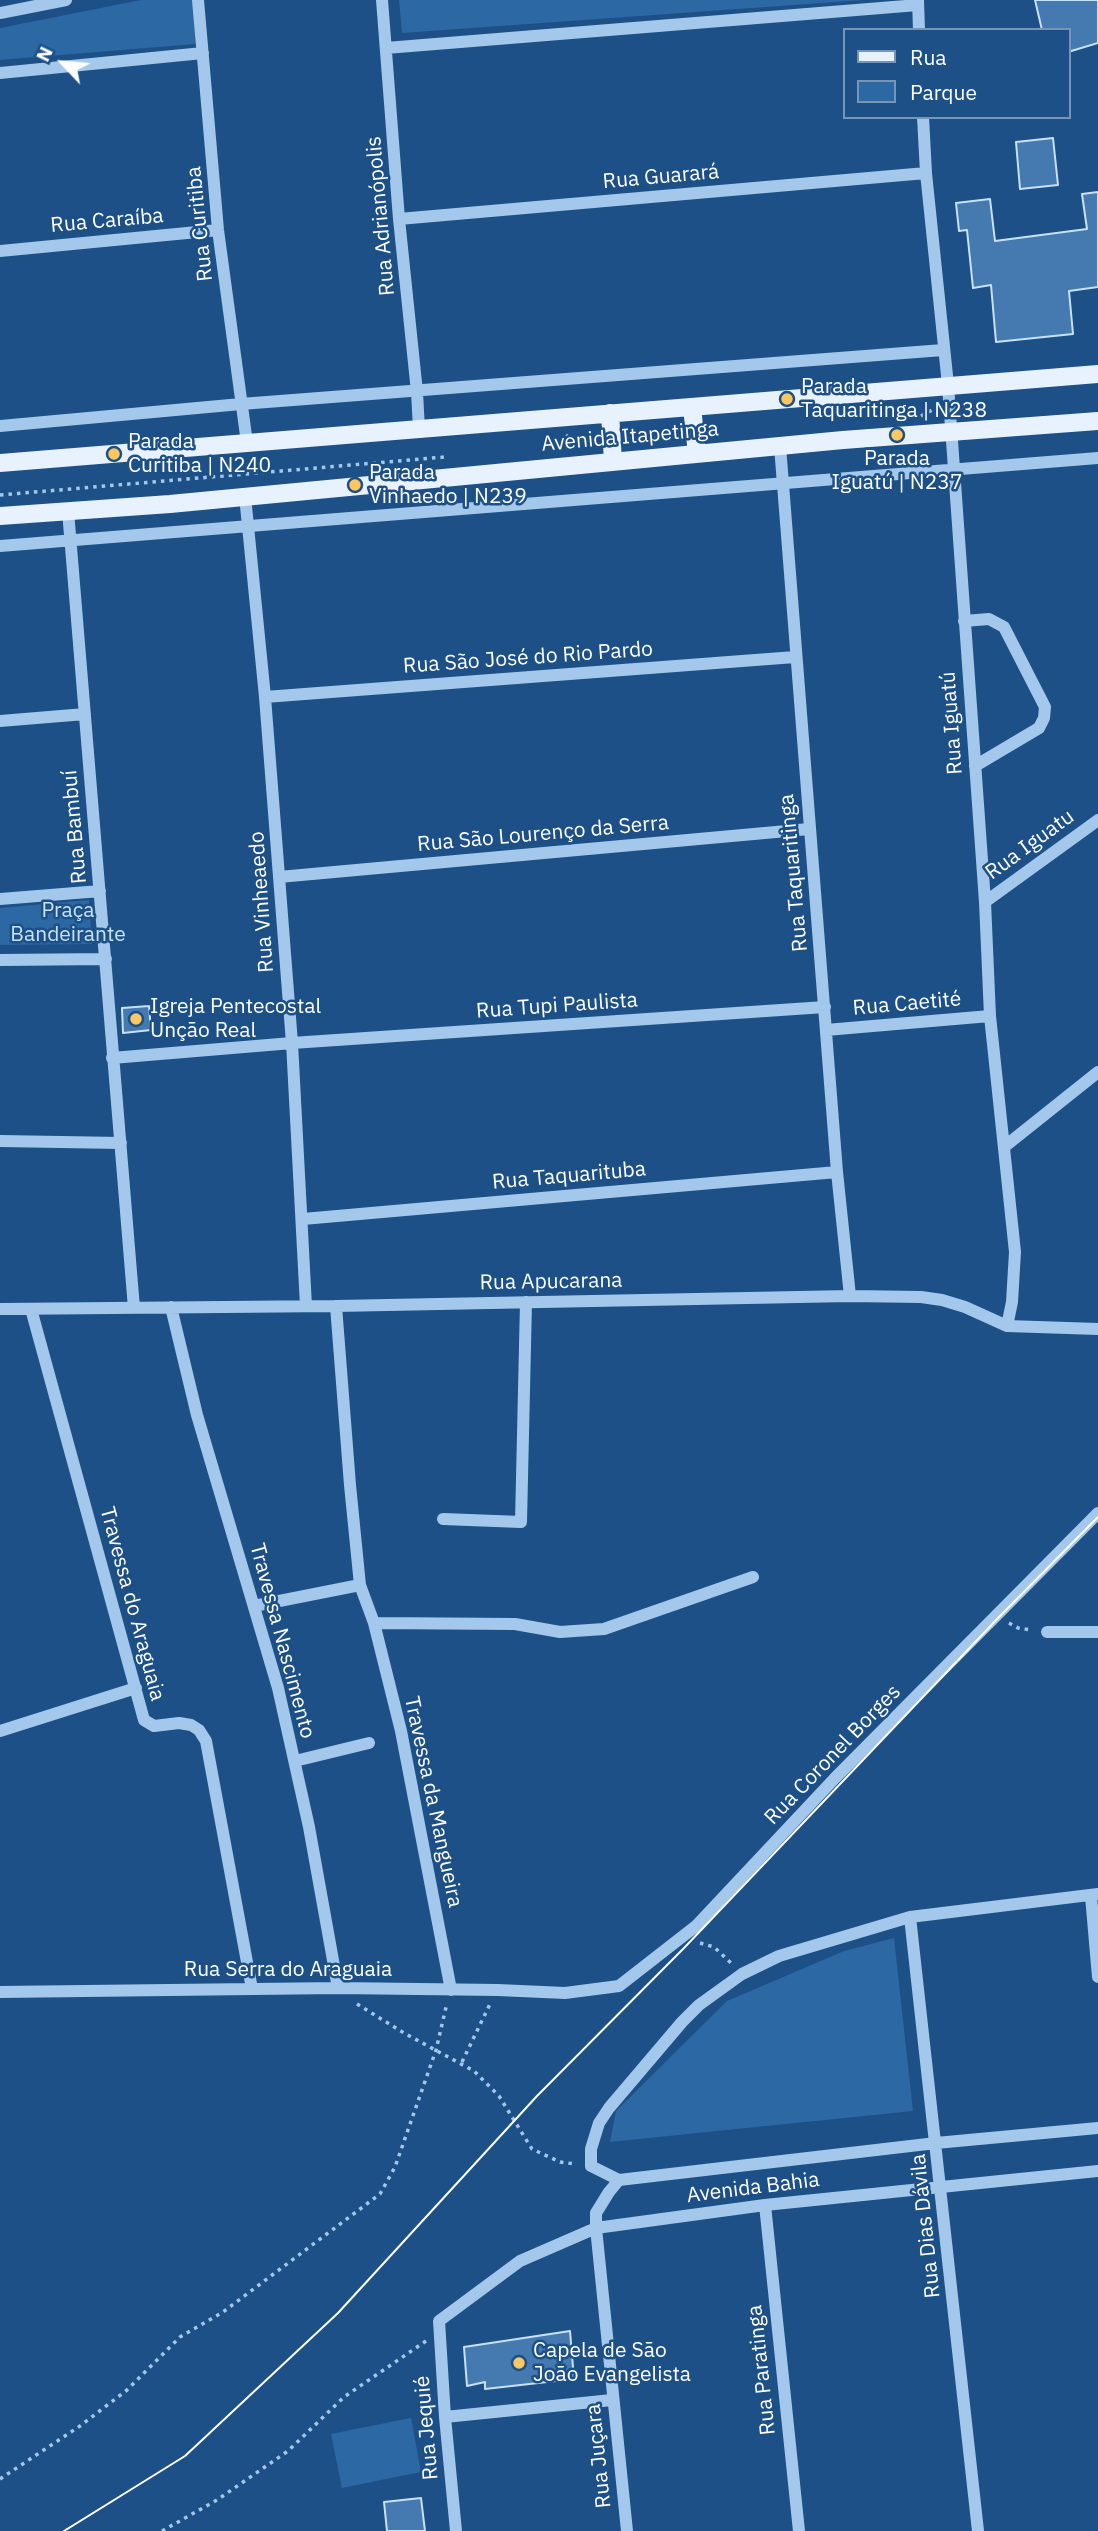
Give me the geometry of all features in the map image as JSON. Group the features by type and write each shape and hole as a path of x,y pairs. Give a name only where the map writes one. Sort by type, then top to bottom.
{"main road":[{"name":"Avenida Itapetinga","path":"0,463 1098,374"},
{"path":"692,407 697,454"},
{"path":"610,413 613,461"},
{"name":"Avenida Itapetinga","path":"0,516 951,431 1098,421"}],"street":[{"path":"0,13 66,0"},
{"name":"Rua Curitiba","path":"198,0 218,230 247,443"},
{"name":"Rua Adrianópolis","path":"382,0 419,429"},
{"path":"386,48 918,2 919,28"},
{"path":"0,73 203,53"},
{"name":"Rua Iguatú","path":"923,119 926,173 948,385 985,902 990,1016 1015,1252 1012,1301 1007,1326"},
{"name":"Rua Guarará","path":"399,219 926,173"},
{"name":"Rua Caraíba","path":"0,251 218,230"},
{"path":"0,426 241,404 943,350"},
{"name":"Rua Taquaritinga","path":"780,446 837,1172 850,1296"},
{"path":"0,546 1098,458"},
{"name":"Rua Vinheaedo","path":"245,496 265,697 292,1044 306,1306"},
{"name":"Rua Bambuí","path":"68,511 134,1308"},
{"path":"964,621 989,619 1004,627 1045,707 1039,728 975,766"},
{"name":"Rua São José do Rio Pardo","path":"265,697 795,657"},
{"path":"0,721 85,714"},
{"name":"Rua Iguatu","path":"985,902 1098,820"},
{"name":"Rua São Lourenço da Serra","path":"279,877 809,830"},
{"path":"0,899 100,891"},
{"path":"0,960 106,959"},
{"name":"Rua Tupi Paulista","path":"112,1058 825,1007"},
{"name":"Rua Caetité","path":"826,1030 990,1016"},
{"path":"1004,1147 1098,1072"},
{"path":"0,1141 121,1143"},
{"name":"Rua Taquarituba","path":"303,1219 837,1172"},
{"name":"Rua Apucarana","path":"0,1309 921,1297 965,1307 1007,1326 1098,1329"},
{"path":"443,1519 521,1522 526,1302"},
{"name":"Travessa da Mangueira","path":"336,1306 360,1585 374,1623 401,1731 451,1990"},
{"name":"Travessa Nascimento","path":"172,1307 197,1415 271,1660 309,1827 338,1988"},
{"name":"Travessa do Araguaia","path":"31,1309 144,1720 150,1724 191,1725 199,1730 206,1741 252,1989"},
{"name":"Rua Coronel Borges","path":"577,1993 618,1986 678,1942 735,1886 835,1778 1098,1513"},
{"path":"374,1623 515,1624 549,1632 593,1630 629,1622 753,1577"},
{"path":"254,1605 360,1585"},
{"path":"1047,1632 1098,1632"},
{"path":"0,1731 136,1688"},
{"path":"295,1762 369,1743"},
{"path":"619,2180 591,2166 591,2149 599,2123 609,2108 699,2005 742,1974 779,1956 911,1917 1094,1895 1098,1977"},
{"name":"Rua Dias Dávila","path":"911,1917 978,2531"},
{"name":"Rua Serra do Araguaia","path":"0,1990 338,1988 577,1993"},
{"name":"Avenida Bahia","path":"619,2180 936,2143 1098,2128"},
{"name":"Avenida Bahia","path":"439,2327 520,2261 596,2228 765,2205 1098,2171"},
{"name":"Rua Juçara","path":"619,2180 596,2213 596,2228 627,2531"},
{"name":"Rua Paratinga","path":"765,2205 799,2531"},
{"name":"Rua Jequié","path":"439,2327 456,2531"},
{"path":"445,2417 612,2399"}],"path":[{"path":"653,440 671,424"},
{"path":"563,447 577,446"},
{"path":"0,495 452,457"},
{"path":"998,1614 1018,1628 1047,1632"},
{"path":"678,1942 698,1942 713,1947 742,1974"},
{"path":"338,1988 360,2006 462,2062 483,2079 499,2096 532,2149 560,2162 591,2166"},
{"path":"0,2479 80,2426 127,2390 180,2337 223,2312 380,2194 396,2167 436,2050 451,1990"},
{"path":"462,2062 498,1990"},
{"path":"162,2531 217,2500 288,2451 344,2397 439,2327"}],"green space":[{"path":"141,0 194,0 195,44 0,60 0,28"},
{"path":"399,0 864,0 402,33"},
{"name":"Praça Bandeirante","path":"89,900 92,944 0,945 0,908"},
{"path":"894,1938 913,2111 610,2142 616,2111 727,2001 844,1951"},
{"path":"411,2418 421,2472 342,2488 331,2434"}],"building":[{"path":"1035,0 1098,0 1098,43 1070,51 1070,28 1042,28"},
{"path":"1053,138 1058,185 1020,189 1016,142"},
{"path":"1098,192 1098,287 1069,291 1073,334 996,342 991,285 973,288 967,230 959,231 956,203 990,199 995,241 1087,229 1082,194"},
{"name":"Igreja Pentecostal Unção Real","path":"149,1006 151,1030 123,1033 122,1008"},
{"name":"Capela de São João Evangelista","path":"570,2331 574,2379 485,2389 485,2382 467,2386 464,2347"},
{"path":"421,2498 425,2531 387,2531 384,2502"}],"tram line":[{"path":"64,2531 185,2456 338,2313 537,2096 684,1948 1098,1517"}],"place":[{"name":"Parada Taquaritinga | N238","path":"787,399"},
{"name":"Parada Iguatú | N237","path":"897,435"},
{"name":"Parada Curitiba | N240","path":"114,454"},
{"name":"Parada Vinhaedo | N239","path":"355,485"},
{"name":"Igreja Pentecostal Unção Real","path":"136,1019"},
{"name":"Capela de São João Evangelista","path":"519,2363"}]}
